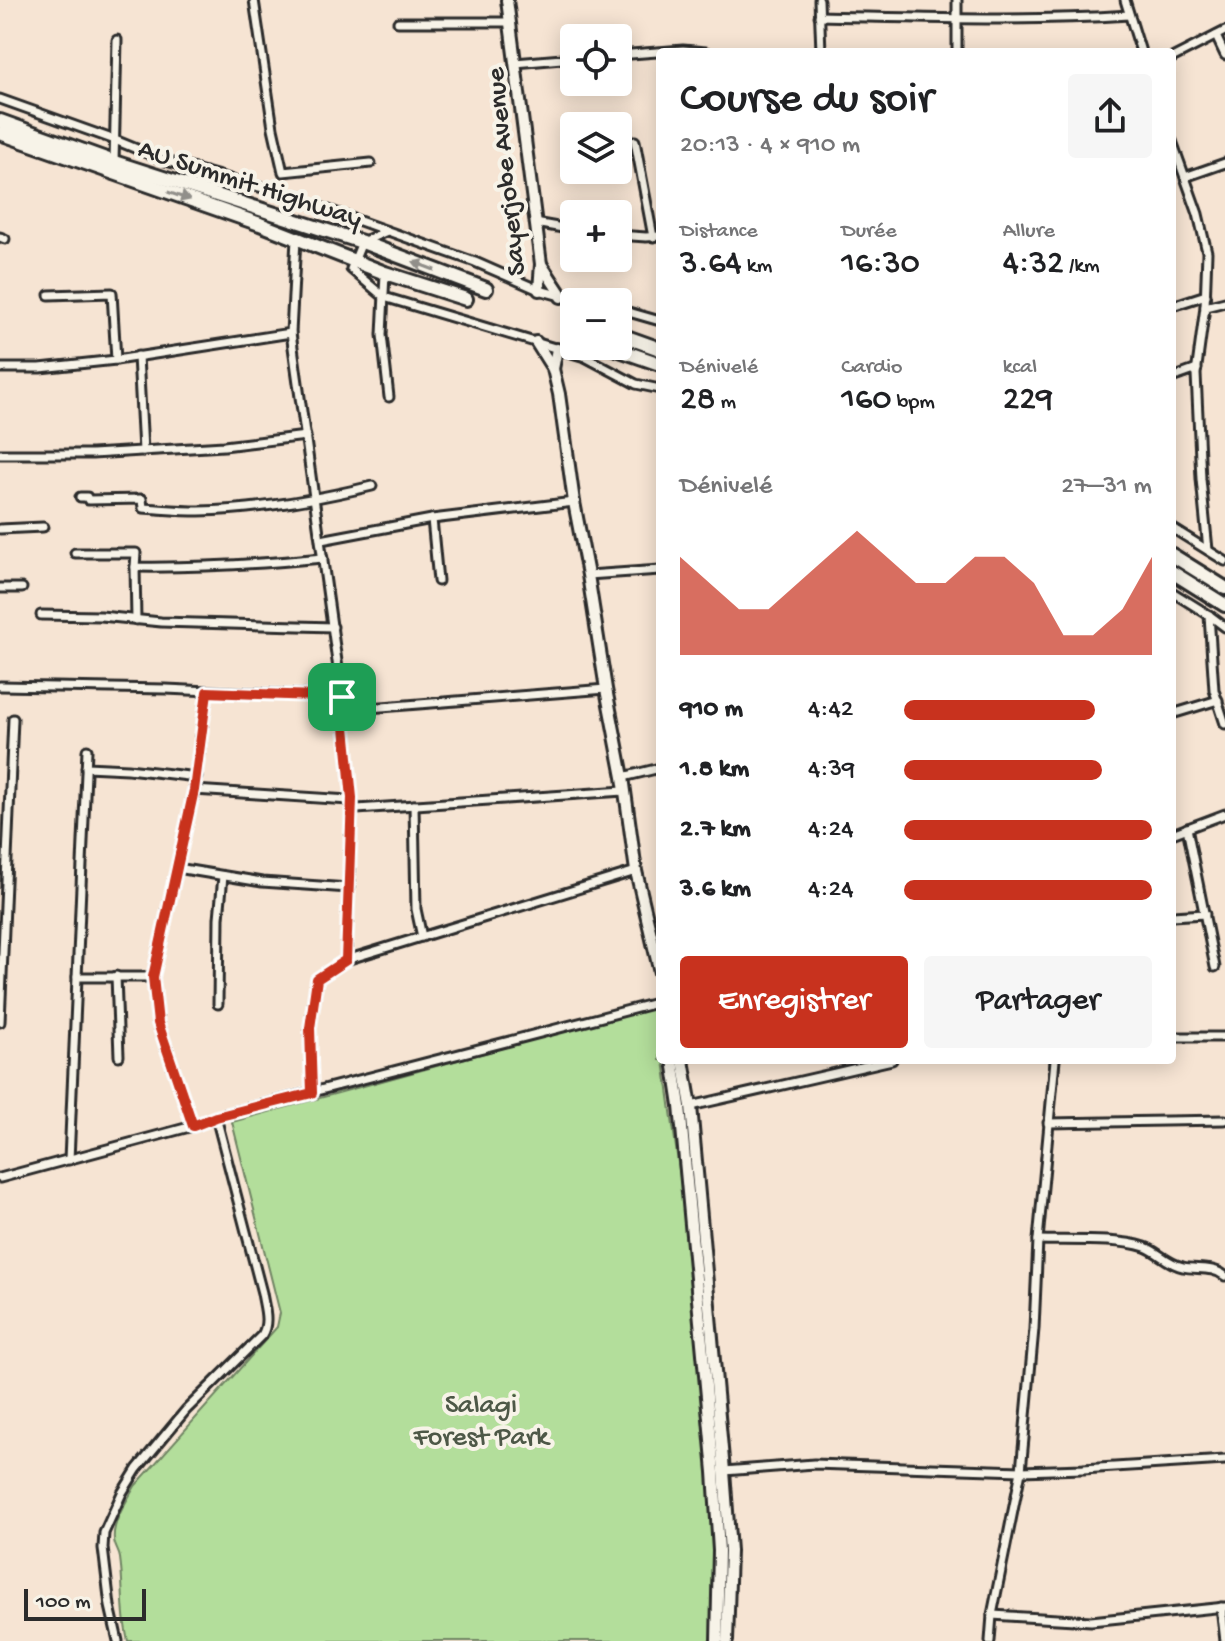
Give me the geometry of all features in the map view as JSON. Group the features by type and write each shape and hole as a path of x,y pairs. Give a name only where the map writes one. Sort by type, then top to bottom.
{"main road":[{"name":"AU Summit Highway","path":"0,121 114,162 362,242 486,289"},
{"name":"AU Summit Highway","path":"0,133 260,224 385,273 466,299"},
{"path":"632,339 656,348"},
{"path":"632,354 656,363"},
{"path":"1176,557 1225,588"},
{"path":"1176,574 1225,605"}],"street":[{"path":"254,0 283,172 371,163"},
{"name":"Sayerjobe Avenue","path":"507,0 541,264 539,290"},
{"path":"819,0 821,48"},
{"path":"957,0 957,48"},
{"path":"1125,0 1140,48"},
{"path":"819,16 1076,18 1129,15"},
{"path":"398,22 510,22"},
{"path":"1176,56 1225,31"},
{"path":"1216,36 1225,55"},
{"path":"114,162 117,40"},
{"path":"632,54 656,53"},
{"path":"515,63 560,59"},
{"path":"0,99 166,161 284,194 475,262 560,297"},
{"path":"632,235 656,236 635,141"},
{"path":"1185,177 1225,163"},
{"path":"1176,164 1185,177 1198,214 1207,252 1205,307 1197,369 1201,479 1208,550"},
{"path":"535,223 560,227"},
{"path":"387,231 362,242 351,269 384,297 585,357 636,384 656,388"},
{"path":"296,239 291,333 344,710 351,804 346,960"},
{"path":"541,264 560,293"},
{"path":"385,273 382,335 389,397"},
{"path":"49,295 112,293 116,360"},
{"path":"1176,305 1206,295"},
{"path":"1205,307 1225,302"},
{"path":"632,313 656,320"},
{"path":"0,368 40,368 116,360 291,333"},
{"path":"536,342 553,369"},
{"path":"557,349 553,369 574,502 623,777 636,871 656,956"},
{"path":"138,356 143,451"},
{"path":"1176,377 1197,369"},
{"path":"0,454 143,451 224,446 306,436"},
{"path":"80,497 87,497 88,500 142,499 143,508 199,511 324,497 372,486"},
{"path":"321,540 432,519 574,502"},
{"path":"432,519 438,581"},
{"path":"0,529 43,527"},
{"path":"1176,530 1225,561"},
{"path":"75,553 136,553 136,620"},
{"path":"135,567 240,566 323,558"},
{"path":"588,575 656,570"},
{"path":"0,588 22,588"},
{"path":"1176,594 1225,627"},
{"path":"41,615 333,627"},
{"path":"1209,615 1214,690 1225,724"},
{"path":"0,686 342,697"},
{"path":"344,710 606,689"},
{"path":"193,1126 158,1023 153,977 197,777 207,692"},
{"path":"1176,713 1218,700"},
{"path":"0,1022 13,719"},
{"path":"69,1160 87,750"},
{"path":"86,767 197,777"},
{"path":"623,777 656,769"},
{"path":"194,790 349,800 357,809 624,791"},
{"path":"414,805 416,909 422,937"},
{"path":"1176,832 1225,814"},
{"path":"1187,828 1215,967"},
{"path":"177,868 262,882 349,888"},
{"path":"312,1093 310,1028 317,979 346,960 636,871"},
{"path":"218,1004 223,876"},
{"path":"1176,916 1205,914"},
{"path":"116,976 119,1056"},
{"path":"77,977 153,977"},
{"path":"0,1178 193,1126 216,1117 656,1003"},
{"path":"1176,1037 1225,1037"},
{"path":"674,1064 714,1472 719,1551 717,1641"},
{"path":"684,1064 691,1106 724,1471 730,1551 727,1641"},
{"path":"691,1106 875,1064"},
{"path":"990,1641 992,1615 1021,1471 1055,1064"},
{"path":"118,1641 103,1548 104,1533 122,1493 137,1469 186,1410 266,1329 262,1293 216,1117"},
{"path":"1048,1123 1225,1120"},
{"path":"1038,1240 1143,1246 1170,1264 1212,1269 1225,1276"},
{"path":"724,1471 814,1464 1021,1471 1225,1460"},
{"path":"992,1615 1091,1621 1223,1607 1225,1641"}],"green space":[{"name":"Salagi Forest Park","path":"656,1006 656,1064 665,1064 692,1265 719,1564 719,1641 128,1641 120,1558 114,1539 121,1512 135,1486 277,1327 280,1313 232,1122"}],"route":[{"path":"207,692 342,697 352,798 346,960 317,979 310,1028 312,1093 216,1117 193,1126 158,1023 153,977 194,790 207,692"}]}
